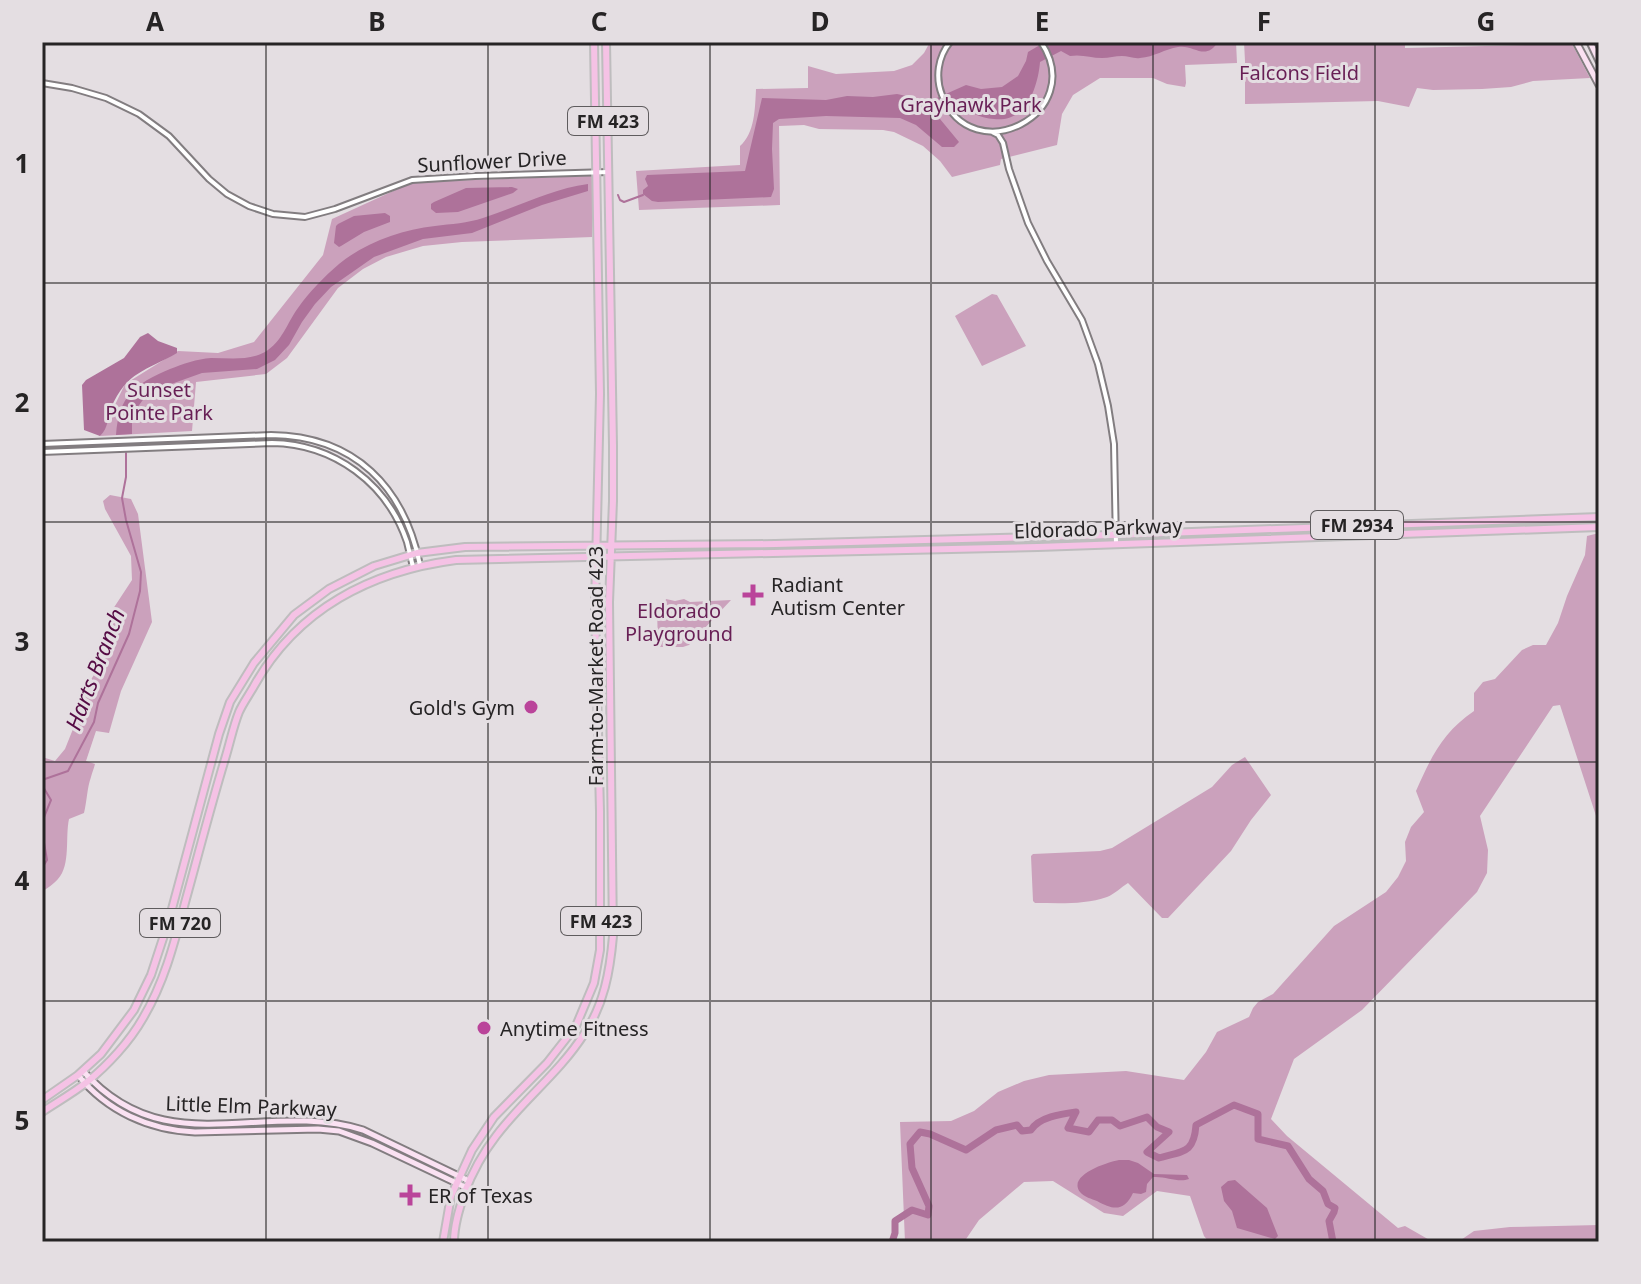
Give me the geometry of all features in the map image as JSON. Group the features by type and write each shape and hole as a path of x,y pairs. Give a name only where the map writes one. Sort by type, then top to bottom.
{"main road":[{"name":"Farm-to-Market Road 423","path":"443,1242 448,1208 457,1180 485,1128 547,1063 576,1026 589,998 601,936 595,607 600,394 594,42"},
{"name":"Farm-to-Market Road 423","path":"454,1242 456,1223 475,1167 496,1135 573,1051 586,1032 608,978 613,936 610,546 613,501 606,42"},
{"path":"1576,42 1599,85"},
{"path":"1590,42 1599,61"},
{"path":"600,394 612,394"},
{"name":"Eldorado Parkway","path":"42,1100 101,1054 134,1010 151,975 219,734 230,702 254,663 294,615 329,589 374,566 414,554 465,547 737,545 1116,535 1599,517"},
{"name":"Eldorado Parkway","path":"598,557 1116,544 1599,527"},
{"path":"737,545 737,554"},
{"path":"505,547 505,559"},
{"name":"FM 720","path":"42,1112 88,1082 120,1048 137,1027 161,982 240,711 264,668 293,633 330,603 373,580 416,566 456,560 598,557"},
{"path":"597,670 611,670"},
{"path":"600,811 612,811"},
{"path":"547,1063 555,1070"},
{"name":"Little Elm Parkway","path":"80,1073 110,1105 153,1126 177,1132 328,1130 351,1134 468,1185"},
{"name":"Little Elm Parkway","path":"88,1082 129,1109 167,1122 334,1123 363,1130 457,1180"},
{"path":"305,1122 305,1130"}],"street":[{"path":"950,42 940,62 940,89 951,111 961,121 998,135 1003,143 1028,223 1082,320 1098,364 1114,444 1116,544"},
{"path":"1003,143 1005,136 1026,123 1044,105 1052,81 1050,60 1041,42"},
{"name":"Sunflower Drive","path":"42,83 106,98 139,114 169,136 227,194 273,214 305,217 412,180 609,172"},
{"path":"992,132 1013,129"},
{"path":"42,444 271,435 316,440 354,458 386,486 402,510 413,535 416,566"},
{"path":"42,452 272,443 312,448 344,462 379,491 414,554"}],"green space":[{"name":"Grayhawk Park","path":"930,42 1236,42 1237,63 1185,65 1185,87 1153,78 1100,78 1073,95 1062,114 1057,145 1001,159 1000,165 952,177 923,146 894,132 779,126 780,205 639,210 636,171 740,165 740,146 751,127 756,89 808,88 808,66 836,74 894,71 912,65"},
{"name":"Falcons Field","path":"1244,42 1405,42 1405,48 1571,42 1590,78 1533,81 1511,87 1482,89 1417,88 1409,107 1378,101 1245,104"},
{"name":"Sunset Pointe Park","path":"592,176 592,237 462,242 423,246 386,257 338,288 287,358 266,374 196,382 192,431 100,436 125,384 178,351 218,353 254,342 323,255 332,219 413,182"},
{"path":"992,294 997,295 1026,346 982,366 955,316"},
{"path":"110,495 131,499 138,514 152,622 121,691 109,733 96,731 86,761 95,764 84,813 69,819 65,866 55,883 42,892 42,757 55,761 65,749 75,724 79,698 110,650 109,615 132,580 131,556 105,509 103,501"},
{"path":"1599,534 1599,825 1560,705 1553,706 1480,816 1488,850 1487,873 1477,892 1362,1010 1294,1059 1271,1119 1287,1136 1398,1228 1405,1226 1433,1242 1209,1242 1190,1196 1157,1191 1123,1216 1104,1213 1053,1181 1024,1182 979,1220 964,1242 905,1242 900,1122 951,1121 974,1111 998,1092 1049,1075 1126,1071 1184,1080 1217,1032 1249,1017 1258,1002 1273,994 1334,926 1386,892 1406,861 1405,842 1411,827 1424,812 1416,791 1433,756 1454,728 1474,711 1474,693 1483,682 1495,679 1522,650 1533,645 1546,645 1585,555 1587,536"},
{"name":"Eldorado Playground","path":"666,599 690,602 731,600 689,645 658,647 657,608 664,606"},
{"path":"1245,757 1271,795 1231,851 1168,918 1162,918 1128,883 1099,900 1071,903 1033,901 1033,854 1112,848 1212,787 1232,765"},
{"path":"1599,1225 1599,1242 1458,1242 1474,1231"}],"shaded area":[{"path":"1045,42 1218,42 1204,52 1178,47 1138,58 1070,56 1061,51 1040,62 1033,92 1014,115 1005,119 984,118 962,102 941,111 940,119 959,142 954,147 942,147 916,125 900,118 826,116 779,119 773,123 774,189 771,197 658,202 643,194 648,186 647,175 745,171 762,98 826,100 897,94 930,101 966,85 981,89 1002,87 1018,76 1028,52"},
{"path":"588,184 588,191 542,205 472,233 423,239 374,257 331,287 275,360 257,369 202,373 160,388 145,397 137,408 132,420 132,434 116,435 125,400 138,386 170,369 195,361 246,358 265,352 280,338 298,308 317,285 339,264 372,243 422,228 477,220 548,194"},
{"path":"466,188 518,189 458,212 436,213 431,209 434,202"},
{"path":"385,213 390,216 390,222 364,232 339,247 334,243 338,224 354,216"},
{"path":"148,333 158,341 177,348 177,353 138,373 124,386 100,436 84,430 82,385 124,358 140,337"},
{"path":"1119,1160 1138,1163 1154,1174 1187,1175 1189,1179 1153,1177 1147,1184 1146,1192 1133,1193 1126,1204 1118,1208 1080,1192 1077,1186 1084,1175"},
{"path":"1235,1180 1267,1208 1278,1236 1275,1239 1237,1228 1221,1187"}],"waterway":[{"name":"Harts Branch","path":"618,195 624,202 643,195"},
{"name":"Harts Branch","path":"42,780 68,771 94,722 98,703 129,634 140,591 141,572 122,498 126,453"},
{"name":"Harts Branch","path":"42,785 51,800 42,822"},
{"name":"Harts Branch","path":"42,831 47,860 42,868"},
{"path":"892,1242 895,1221 912,1210 928,1215 929,1206 912,1168 910,1144 920,1132 966,1150 996,1130 1017,1125 1022,1131 1031,1130 1045,1119 1064,1114 1076,1112 1068,1128 1089,1132 1098,1120 1112,1120 1120,1126 1147,1117 1157,1127 1169,1132 1147,1152 1159,1158 1186,1149 1193,1141 1196,1125 1234,1105 1258,1114 1258,1139 1288,1146 1309,1179 1323,1191 1328,1204 1335,1208 1329,1221 1333,1242"}],"place":[{"name":"Radiant Autism Center","path":"753,595"},
{"name":"Gold's Gym","path":"531,707"},
{"name":"Anytime Fitness","path":"484,1028"},
{"name":"ER of Texas","path":"410,1195"}]}
